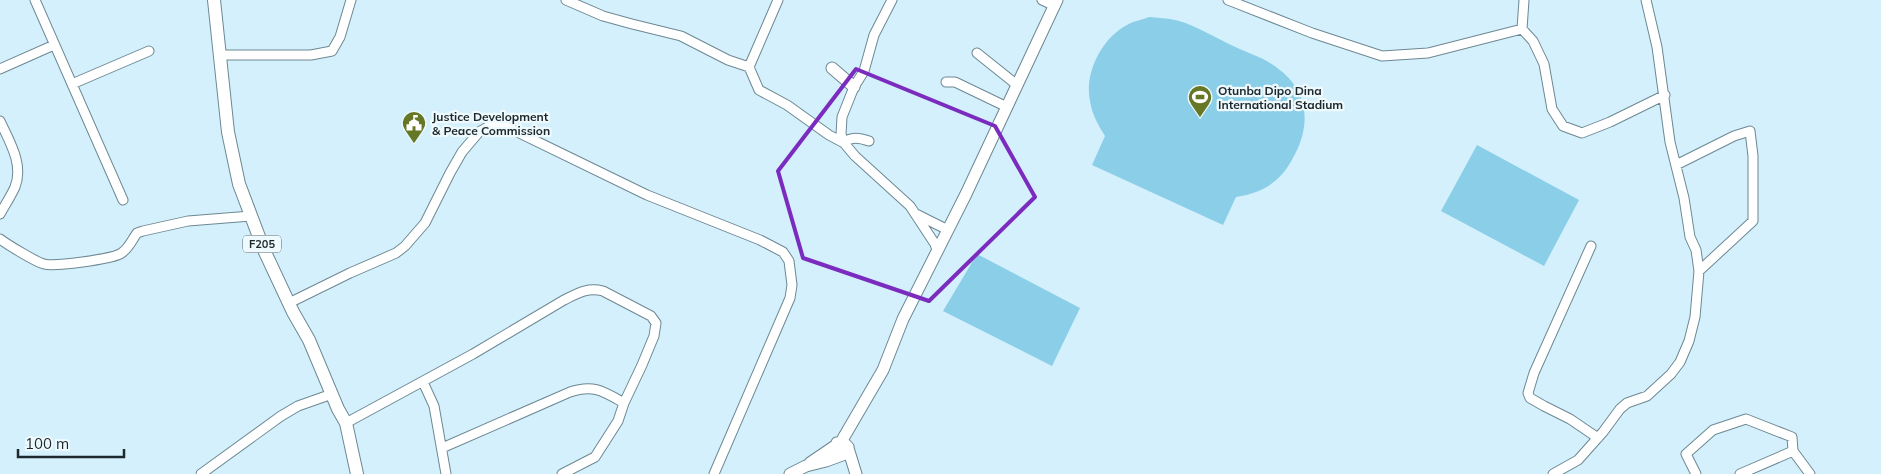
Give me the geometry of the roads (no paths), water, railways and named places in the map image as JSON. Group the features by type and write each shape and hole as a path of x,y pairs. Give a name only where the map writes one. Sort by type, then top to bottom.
{"main road":[{"name":"F205","path":"214,0 234,164 264,250 309,340 338,409 346,423 357,474"}],"street":[{"path":"35,0 123,200"},
{"path":"220,55 312,54 332,51 340,37 351,0"},
{"path":"566,0 603,16 681,36 728,60 749,67 760,90 787,105 829,135 844,143 855,156 910,206 936,244 938,250"},
{"path":"749,67 778,0"},
{"path":"844,143 841,134 841,123 854,87 864,71 874,35 892,0"},
{"path":"790,474 806,466 826,462 841,449 883,370 903,319 948,230 1056,3 1042,0"},
{"path":"1228,0 1312,33 1382,56 1428,53 1522,29"},
{"path":"1524,0 1522,29 1533,42 1544,64 1552,109 1563,126 1582,133 1610,122 1665,95"},
{"path":"1553,474 1578,460 1627,403 1647,396 1671,374 1680,362 1689,341 1695,318 1699,271 1696,250 1690,237 1684,198 1670,142 1657,47 1646,0"},
{"path":"0,69 54,45"},
{"path":"72,84 149,51"},
{"path":"977,53 1017,85"},
{"path":"832,68 854,87"},
{"path":"946,82 955,82 1007,107"},
{"path":"0,121 18,161 18,171 15,185 0,214"},
{"path":"289,303 396,253 405,246 420,230 462,152 479,132 493,124 507,127 647,195 760,240 783,252 789,260 792,285 790,298 714,474"},
{"path":"1676,165 1750,130 1753,156 1753,221 1699,271"},
{"path":"844,143 856,138 869,140"},
{"path":"916,214 948,230"},
{"path":"0,239 43,264 55,265 121,254 137,233 143,231 188,221 251,216"},
{"path":"1590,246 1534,373 1528,392 1530,398 1570,419 1598,438"},
{"path":"346,423 423,382 564,300 580,292 595,289 603,291 652,316 656,323 654,336 618,421 595,457 562,474"},
{"path":"423,382 434,406 446,474"},
{"path":"442,448 583,387 595,388 624,403"},
{"path":"201,474 281,416 298,406 332,394"},
{"path":"1696,474 1686,454 1713,430 1746,419 1792,437 1793,451 1810,474"},
{"path":"841,449 847,474"},
{"path":"841,449 856,474"},
{"path":"1740,474 1793,451"}],"place":[{"name":"Otunba Dipo Dina International Stadium","path":"1200,118"},
{"name":"Justice Development & Peace Commission","path":"414,144"}]}
